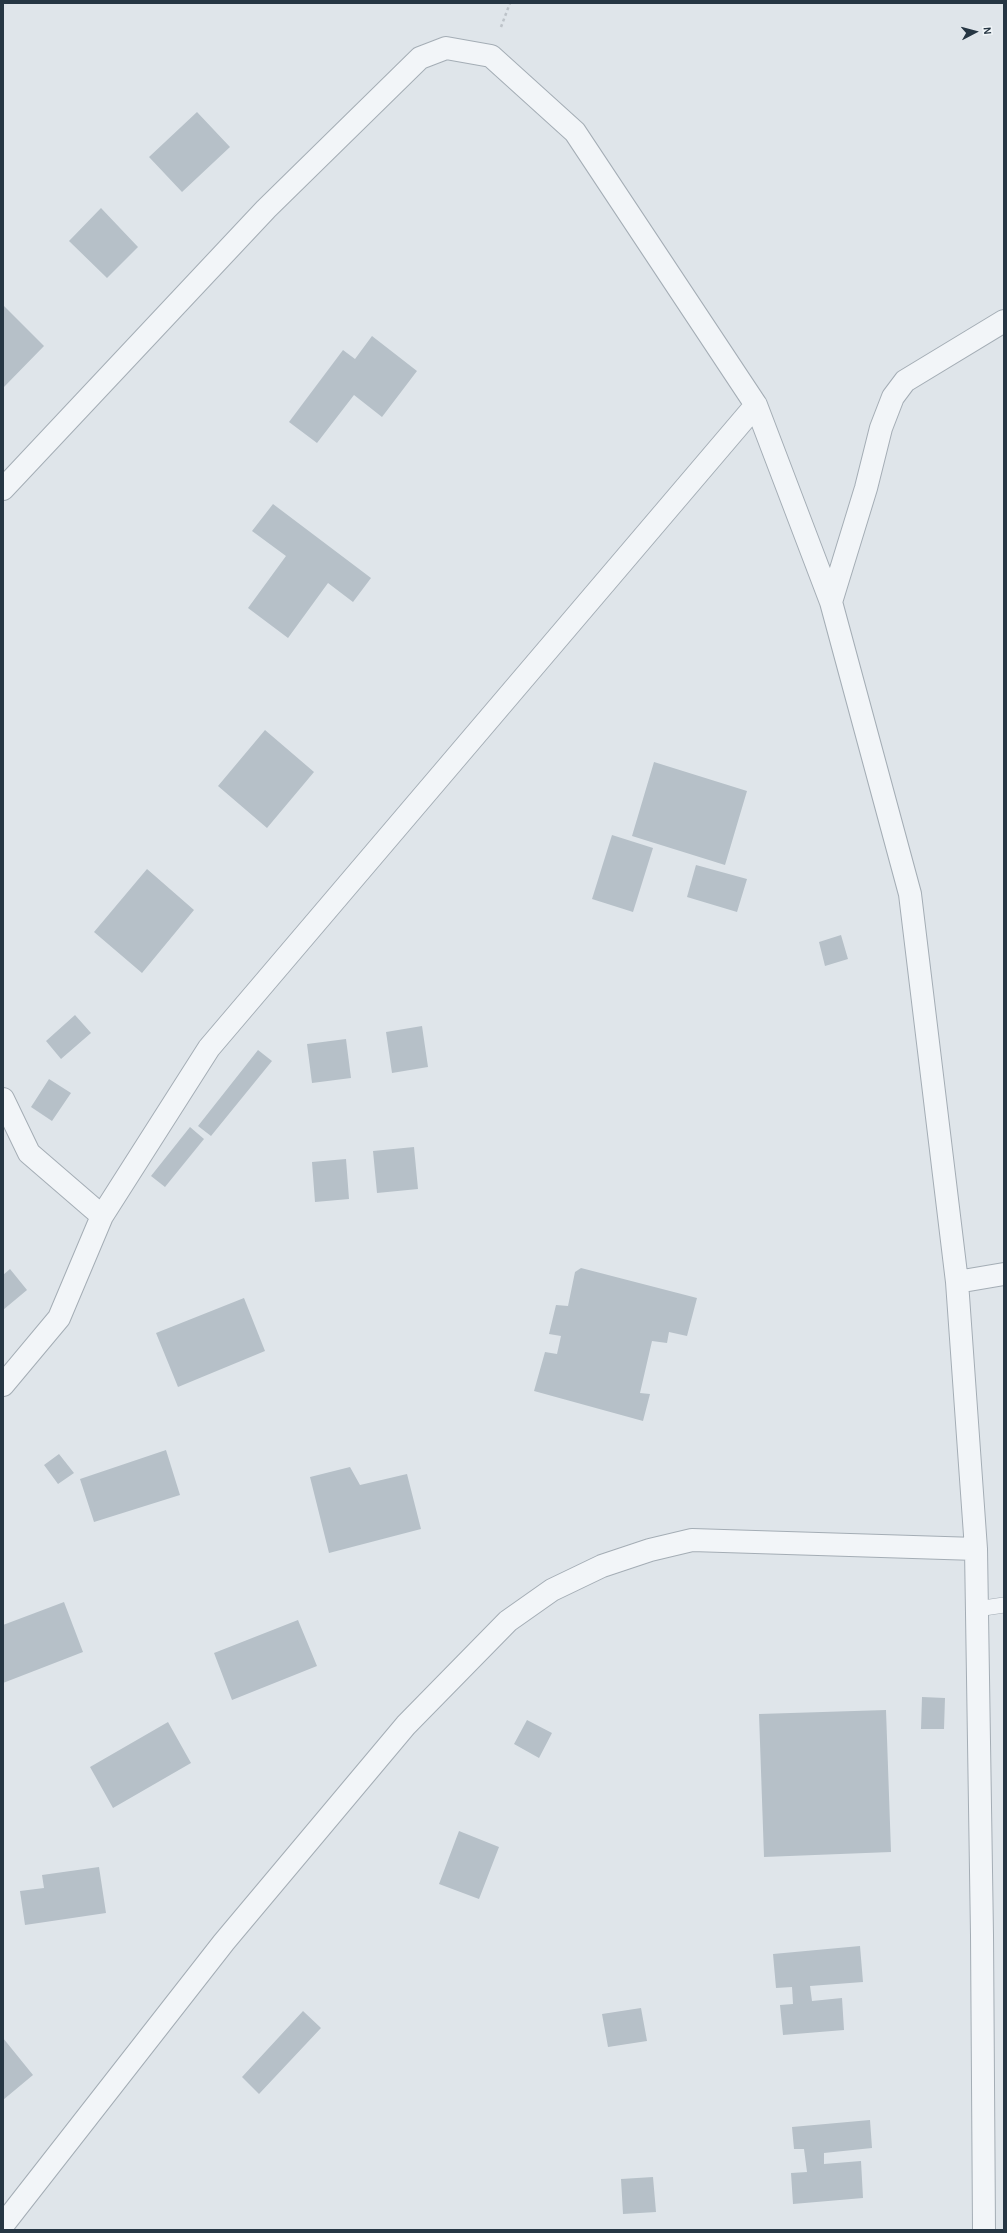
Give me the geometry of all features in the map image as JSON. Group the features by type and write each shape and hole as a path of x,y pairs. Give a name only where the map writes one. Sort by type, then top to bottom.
{"street":[{"path":"3,489 266,209 420,58 446,48 491,56 575,132 756,406 831,602 910,894 957,1282 976,1549 982,1935 984,2230"},
{"path":"831,602 866,488 881,428 893,396 905,381 1004,321"},
{"path":"3,1385 59,1318 102,1216 210,1048 756,406"},
{"path":"3,1099 29,1153 102,1216"},
{"path":"957,1282 1004,1274"},
{"path":"3,2225 224,1942 406,1725 508,1621 552,1590 602,1566 650,1550 692,1540 976,1549"}],"lane":[{"path":"977,1609 1004,1605"}],"building":[{"path":"197,112 230,147 182,192 149,157"},
{"path":"101,208 138,247 107,278 69,241"},
{"path":"3,305 44,346 3,388"},
{"path":"372,336 417,371 382,417 354,395 317,443 289,422 343,350 355,359"},
{"path":"273,504 371,578 353,602 328,583 288,638 248,608 286,556 252,531"},
{"path":"265,730 314,772 267,828 218,786"},
{"path":"654,762 747,791 725,865 632,836"},
{"path":"612,835 653,848 633,912 592,899"},
{"path":"696,865 747,879 737,912 687,897"},
{"path":"147,869 194,910 142,973 94,932"},
{"path":"841,935 848,959 825,966 819,942"},
{"path":"75,1015 91,1033 61,1059 46,1041"},
{"path":"422,1026 428,1067 392,1073 386,1032"},
{"path":"346,1039 351,1078 312,1083 307,1044"},
{"path":"258,1050 272,1061 211,1136 198,1126"},
{"path":"49,1079 71,1093 52,1121 31,1107"},
{"path":"190,1127 204,1139 165,1187 151,1176"},
{"path":"414,1147 418,1189 377,1193 373,1151"},
{"path":"346,1159 349,1199 315,1202 312,1162"},
{"path":"581,1268 697,1298 687,1336 669,1332 667,1343 652,1341 640,1393 650,1394 643,1421 534,1391 545,1352 557,1354 561,1336 549,1334 556,1305 568,1306 575,1272"},
{"path":"10,1269 27,1290 3,1310 3,1275"},
{"path":"244,1298 265,1351 178,1387 156,1333"},
{"path":"166,1450 180,1495 94,1522 80,1479"},
{"path":"59,1454 74,1473 58,1484 44,1465"},
{"path":"350,1467 360,1485 407,1474 421,1529 329,1553 310,1477"},
{"path":"64,1602 83,1652 3,1683 3,1625"},
{"path":"298,1620 317,1666 232,1700 214,1653"},
{"path":"922,1697 945,1698 944,1729 921,1729"},
{"path":"886,1710 891,1852 764,1857 759,1714"},
{"path":"527,1720 552,1733 539,1758 514,1744"},
{"path":"168,1722 191,1763 113,1808 90,1767"},
{"path":"459,1831 499,1847 479,1899 439,1884"},
{"path":"99,1867 106,1913 25,1925 20,1891 44,1888 42,1875"},
{"path":"860,1946 863,1982 810,1986 812,2001 842,1998 844,2030 783,2035 780,2005 793,2004 792,1987 776,1988 773,1954"},
{"path":"641,2008 647,2041 608,2047 602,2014"},
{"path":"303,2011 321,2028 259,2094 242,2077"},
{"path":"3,2038 33,2075 3,2100"},
{"path":"870,2120 872,2148 824,2153 824,2164 861,2161 863,2198 793,2204 791,2173 807,2172 804,2149 794,2149 792,2127"},
{"path":"653,2177 656,2212 623,2214 621,2179"}]}
